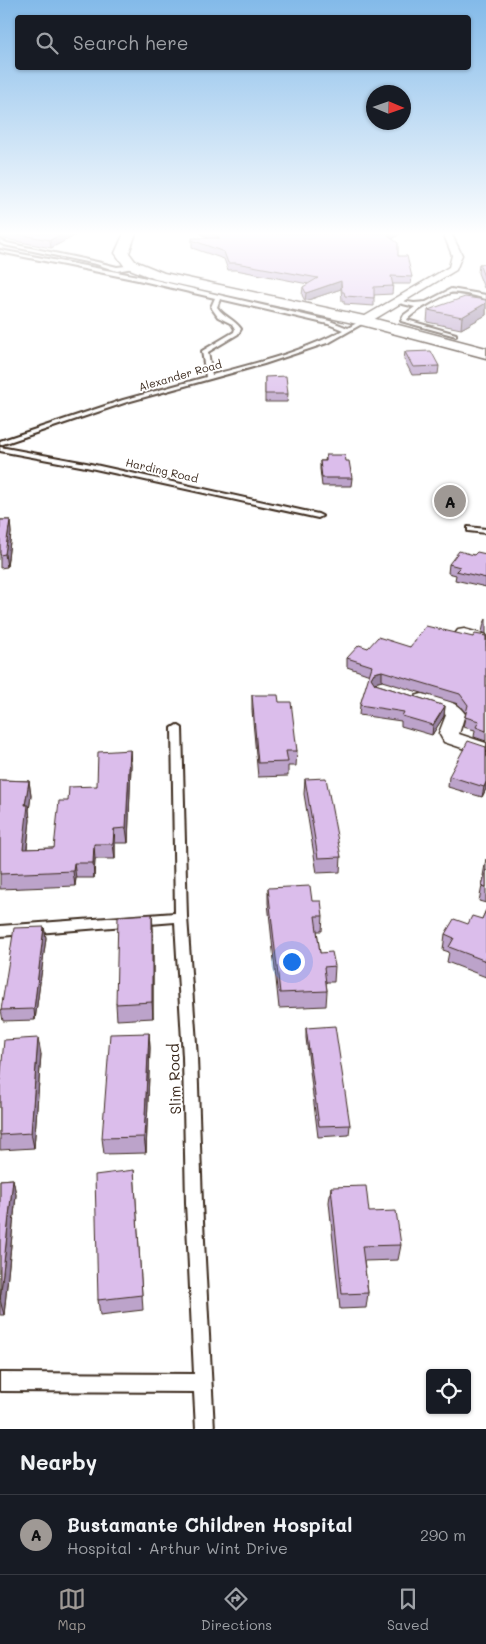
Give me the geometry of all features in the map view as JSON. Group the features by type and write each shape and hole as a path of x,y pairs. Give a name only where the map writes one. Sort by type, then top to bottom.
{"main road":[{"path":"267,300 364,321 451,336 486,353"}],"street":[{"path":"364,321 397,301"},
{"path":"464,634 486,640"},
{"path":"409,696 453,710 456,714 449,733 450,738 486,750"}],"lane":[{"path":"209,378 205,351 236,333 238,329 234,323 220,316 214,307 217,300"},
{"path":"230,300 330,323 348,330"},
{"path":"397,301 421,305 435,300"},
{"path":"421,305 406,316 404,321 451,336"},
{"name":"Alexander Road","path":"0,443 125,401 262,363 328,341 364,321"},
{"name":"Harding Road","path":"0,448 318,516"},
{"path":"472,529 486,531"},
{"name":"Slim Road","path":"177,728 181,917 190,1057 205,1429"},
{"path":"0,931 181,917"},
{"path":"0,1382 203,1383"}],"building":[{"path":"457,300 486,300 486,303 462,317 428,310"},
{"path":"431,351 439,366 413,367 405,352"},
{"path":"286,376 288,394 265,394 265,377"},
{"path":"326,455 345,455 346,461 349,461 352,478 322,478 320,461 326,461"},
{"path":"0,520 10,520 5,554 0,555"},
{"path":"459,551 474,555 477,552 486,554 486,578 456,571 460,567 449,564"},
{"path":"426,626 473,637 475,634 486,636 486,731 476,727 479,721 465,717 468,705 460,694 382,671 374,673 371,678 375,684 445,706 433,725 402,716 404,712 360,705 372,666 347,658 359,645 368,648 378,637 410,647"},
{"path":"252,695 278,695 279,702 291,702 297,751 286,751 288,762 258,763"},
{"path":"468,741 486,747 486,782 484,787 449,776"},
{"path":"130,750 126,828 114,829 113,844 94,844 93,863 74,863 73,871 0,874 0,780 29,781 25,805 28,805 23,849 54,848 59,801 68,801 69,787 97,786 98,752"},
{"path":"326,778 341,857 318,858 305,779"},
{"path":"486,870 486,887 482,886"},
{"path":"310,886 312,901 321,901 323,916 315,916 320,953 332,952 335,966 324,967 327,991 280,993 268,888"},
{"path":"486,910 486,961 449,947 454,938 445,934 454,919 468,924 472,916 482,919"},
{"path":"152,914 152,1002 116,1004 118,916"},
{"path":"44,927 34,1009 1,1010 14,928"},
{"path":"335,1026 350,1125 319,1126 306,1028"},
{"path":"149,1033 144,1137 102,1138 110,1034"},
{"path":"38,1038 31,1133 0,1135 0,1083 4,1040"},
{"path":"134,1170 142,1295 98,1300 95,1175"},
{"path":"13,1179 0,1300 0,1180"},
{"path":"366,1186 369,1212 396,1211 401,1245 362,1246 368,1293 342,1294 331,1187"}],"place":[{"name":"Bustamante Children Hospital","path":"450,501"}]}
